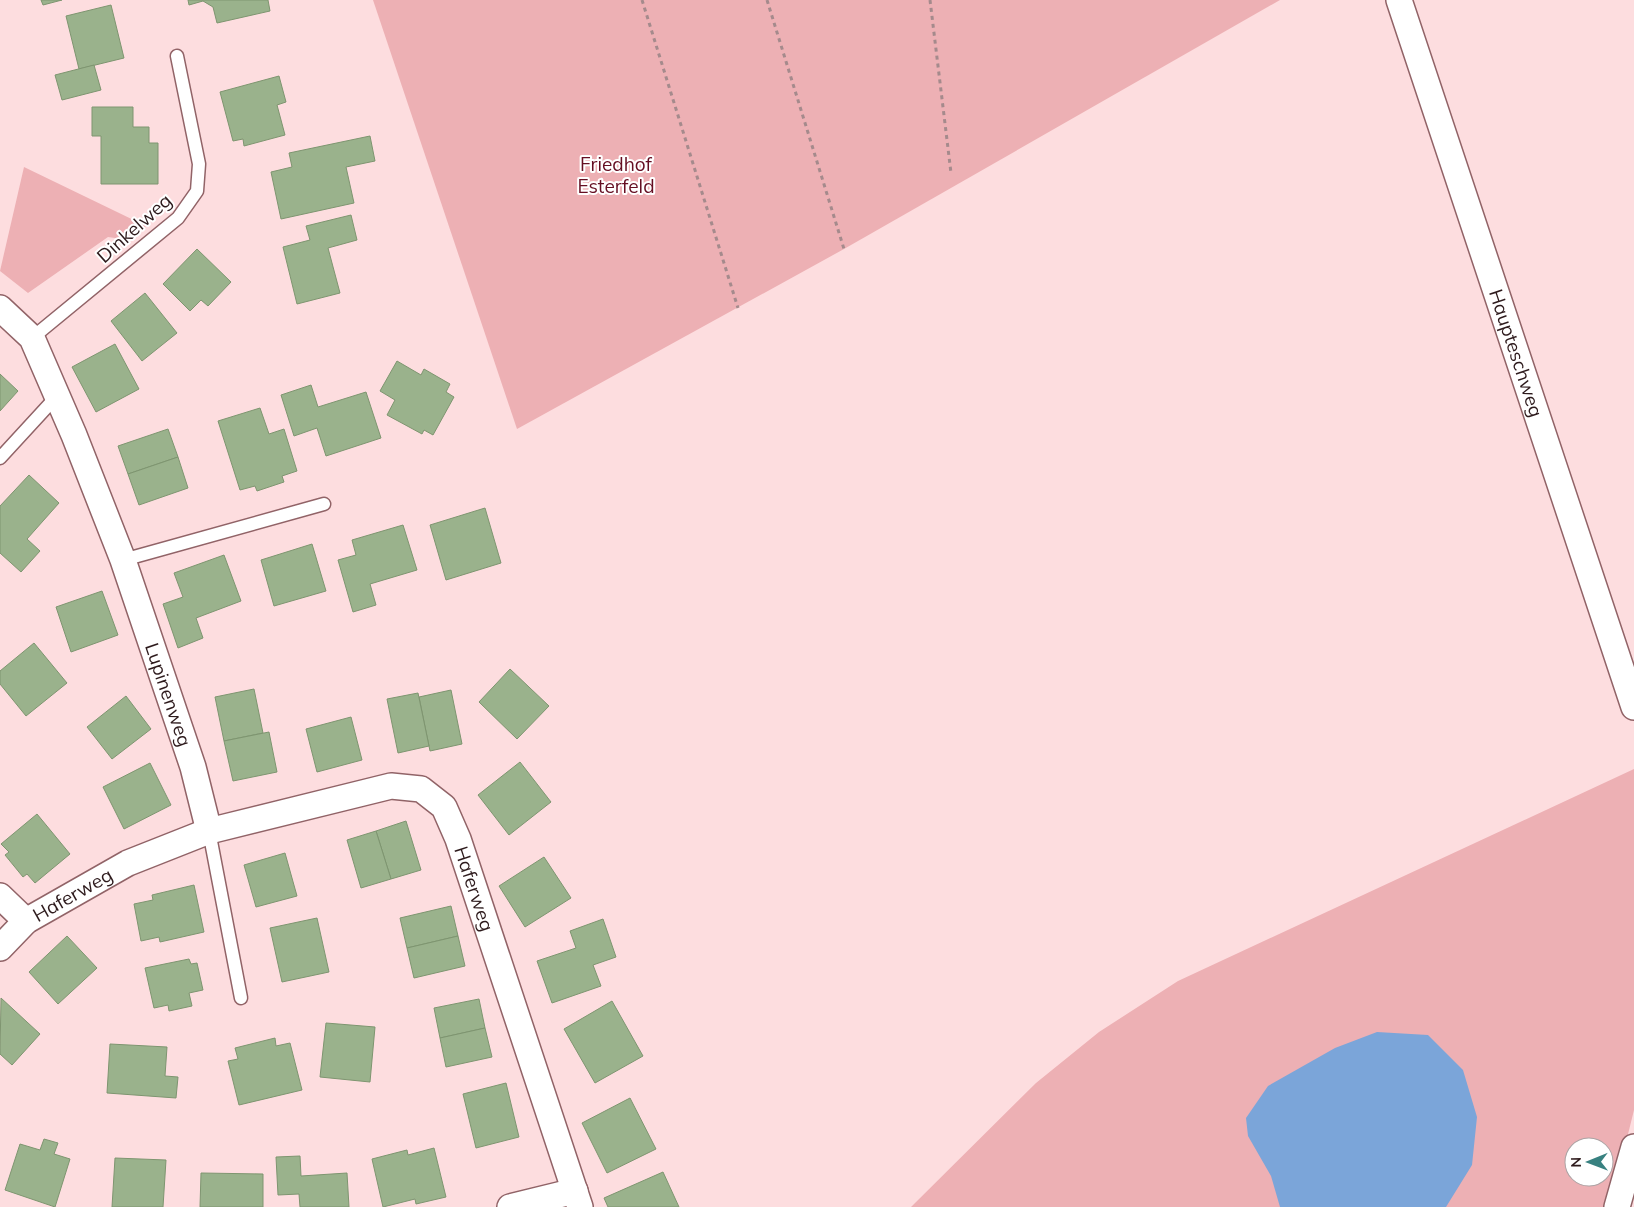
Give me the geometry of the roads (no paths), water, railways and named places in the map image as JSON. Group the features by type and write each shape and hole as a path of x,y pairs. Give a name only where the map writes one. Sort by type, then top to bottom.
{"street":[{"name":"Haupteschweg","path":"1400,0 1634,707"},
{"name":"Lupinenweg","path":"0,308 32,338 58,396 123,560 193,767 209,831"},
{"name":"Haferweg","path":"0,948 26,921 128,863 209,831 391,786 421,789 444,807 458,839 578,1199"},
{"path":"0,896 26,921"},
{"path":"1617,1207 1634,1148"},
{"path":"510,1207 578,1199"}],"lane":[{"name":"Dinkelweg","path":"32,338 178,218 197,191 199,164 177,56"},
{"path":"0,458 58,396"},
{"path":"123,560 324,504"},
{"path":"209,831 240,998"}],"water":[{"path":"1377,1032 1428,1035 1463,1070 1477,1117 1472,1165 1446,1207 1280,1207 1271,1176 1248,1136 1246,1118 1268,1086 1335,1048"}],"park label":[{"name":"Friedhof Esterfeld","path":"616,175"}]}
